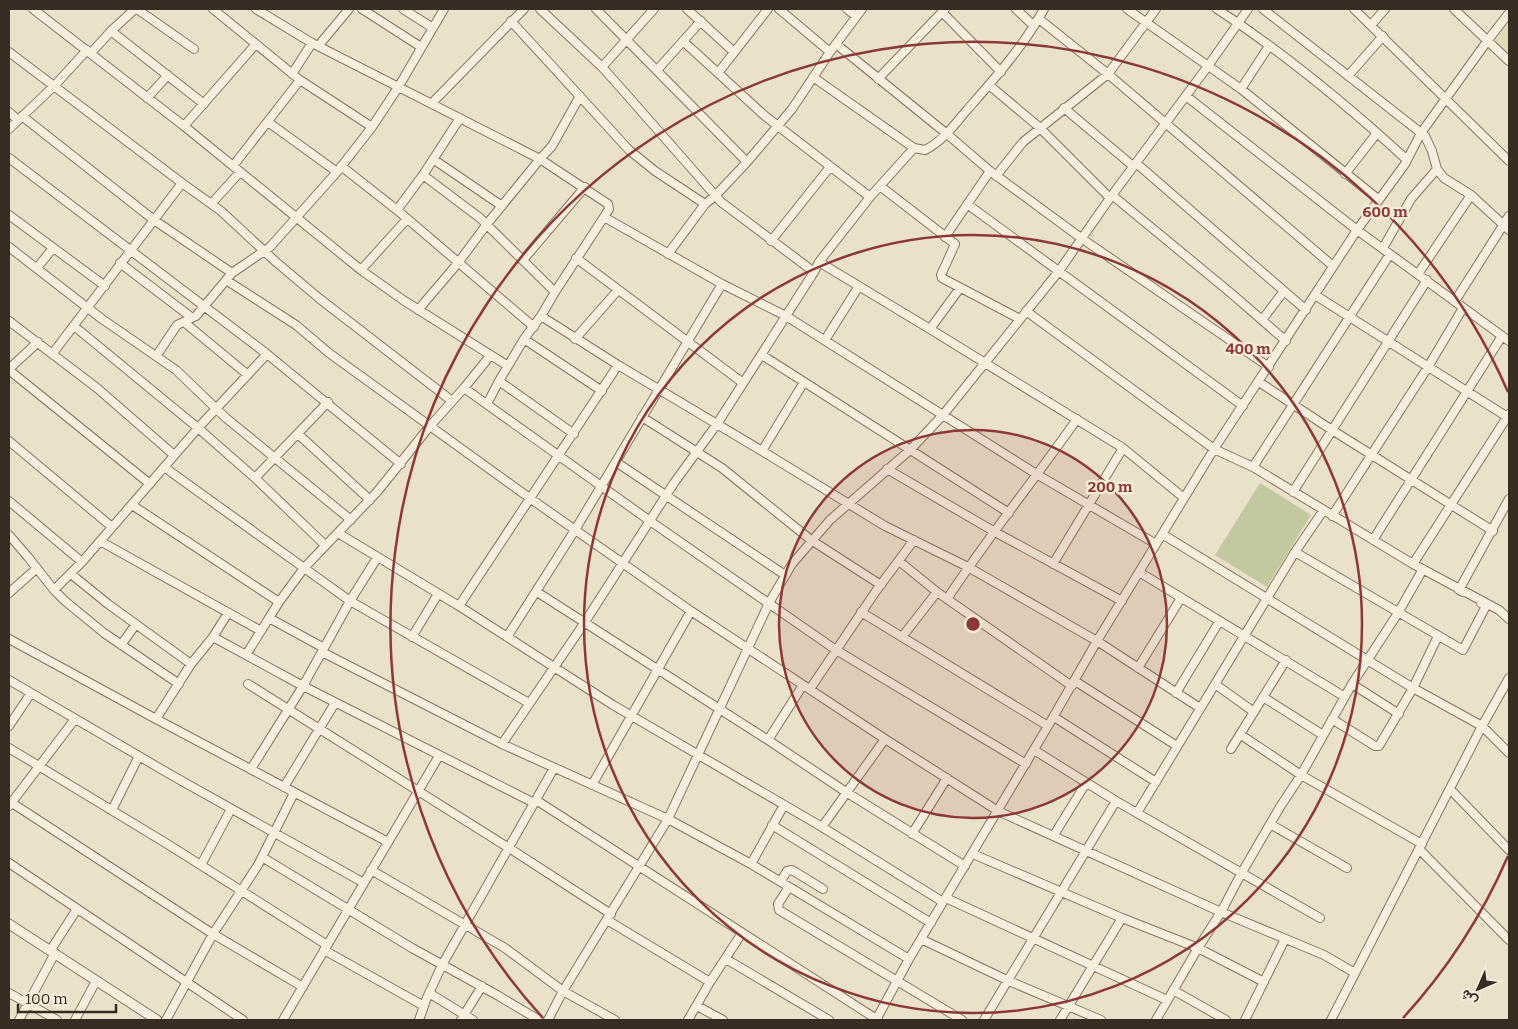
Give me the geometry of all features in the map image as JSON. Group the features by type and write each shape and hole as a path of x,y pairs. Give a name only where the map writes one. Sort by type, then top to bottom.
{"street":[{"path":"33,9 184,126 361,270 418,310 508,366"},
{"path":"9,129 136,9 194,49"},
{"path":"214,9 300,80 372,127"},
{"path":"256,9 316,44 540,159 608,204 609,210 576,258 534,328 524,339 487,404"},
{"path":"292,74 316,44 349,9"},
{"path":"362,9 421,47"},
{"path":"403,9 433,28"},
{"path":"157,355 176,325 196,316 229,276 266,251 298,218 339,169 372,127 444,9"},
{"path":"432,104 524,9"},
{"path":"540,9 628,94 715,196 771,241 814,272"},
{"path":"596,9 658,69 747,162"},
{"path":"602,67 654,9"},
{"path":"688,9 734,52"},
{"path":"718,73 768,9"},
{"path":"779,9 830,52"},
{"path":"847,9 856,16"},
{"path":"668,254 704,204 715,196 747,162 799,101 830,52 862,9"},
{"path":"1016,9 1034,26"},
{"path":"813,77 914,148 921,151 925,150 947,134 1001,72 1044,9"},
{"path":"1127,9 1241,89 1378,199"},
{"path":"945,237 967,204 1023,142 1039,127 1108,74 1156,9"},
{"path":"1218,9 1270,46 1349,108 1406,159"},
{"path":"548,1020 563,991 668,819 769,603 785,575 811,540 848,503 910,450 943,415 1058,270 1248,9"},
{"path":"1263,9 1421,132 1427,138 1436,169 1451,184 1471,195 1506,227"},
{"path":"1354,9 1509,161"},
{"path":"1371,25 1385,9"},
{"path":"1454,9 1509,61"},
{"path":"878,79 944,10 1001,72"},
{"path":"212,636 335,703 439,756 535,801 876,1020 909,959 1054,717 1097,641 1214,449 1357,230 1405,164 1421,132 1509,13"},
{"path":"1039,18 1108,74 1333,266"},
{"path":"511,21 641,161 704,204"},
{"path":"658,69 701,22"},
{"path":"111,31 204,104"},
{"path":"1348,76 1383,36"},
{"path":"684,42 778,126 870,197"},
{"path":"184,126 256,44"},
{"path":"836,44 993,173 1081,238 1269,367"},
{"path":"1241,89 1270,46"},
{"path":"9,52 212,204 320,299 452,401"},
{"path":"147,98 168,75"},
{"path":"233,166 300,80"},
{"path":"989,85 1039,127 1111,197 1286,341"},
{"path":"418,310 556,140 580,96"},
{"path":"1186,96 1357,230 1506,339 1467,392 1373,540"},
{"path":"1064,108 1306,310"},
{"path":"9,112 20,118 296,325 329,353 531,499 691,611 885,739 998,811 1221,912 1324,955 1356,973"},
{"path":"397,210 423,175 460,118"},
{"path":"268,122 397,210 534,328"},
{"path":"1346,174 1377,133"},
{"path":"502,744 553,666 585,622 666,496 744,383 819,262 870,197 914,148"},
{"path":"9,158 267,354 328,402 401,464"},
{"path":"433,159 502,206"},
{"path":"771,241 830,167"},
{"path":"1383,248 1410,198 1436,169"},
{"path":"212,204 240,172"},
{"path":"423,175 455,197 487,224 555,292"},
{"path":"53,353 182,183"},
{"path":"880,186 955,244 941,276 1020,319"},
{"path":"523,260 585,187"},
{"path":"1418,274 1471,195"},
{"path":"967,204 1243,406"},
{"path":"9,215 105,286"},
{"path":"1455,301 1506,227 1509,216"},
{"path":"604,217 722,284 786,316 1038,475 1156,544"},
{"path":"361,270 407,219"},
{"path":"9,247 88,308 157,355 185,377 217,409 351,520"},
{"path":"37,268 53,248"},
{"path":"1253,467 1390,254"},
{"path":"576,258 744,383"},
{"path":"819,262 930,328 1123,448 1184,498"},
{"path":"120,263 191,317"},
{"path":"1293,492 1427,280"},
{"path":"507,637 576,530 722,284"},
{"path":"825,340 859,286"},
{"path":"930,328 960,288"},
{"path":"575,339 618,290"},
{"path":"1262,320 1284,291"},
{"path":"1315,295 1467,392 1508,415 1413,564"},
{"path":"1332,516 1428,367 1463,308"},
{"path":"1026,311 1214,449 1253,467 1323,511 1486,606 1463,650 1295,552"},
{"path":"541,316 618,366 885,526 968,568 1097,641 1200,708"},
{"path":"9,320 114,403 174,456"},
{"path":"184,322 248,375"},
{"path":"74,326 198,428 255,478 325,545"},
{"path":"524,339 602,391"},
{"path":"38,342 9,369 150,484"},
{"path":"54,590 82,562 198,428 267,354"},
{"path":"762,355 1008,512"},
{"path":"246,655 279,602 304,568 370,500 490,356"},
{"path":"459,606 618,366"},
{"path":"499,381 574,434"},
{"path":"762,451 804,382"},
{"path":"1259,382 1332,430 1493,530"},
{"path":"464,388 650,521 836,650 1026,764"},
{"path":"255,478 328,402"},
{"path":"642,418 732,476 811,540 881,585"},
{"path":"947,598 1077,419"},
{"path":"298,434 370,500"},
{"path":"9,441 112,527"},
{"path":"1053,564 1123,448"},
{"path":"616,462 785,575"},
{"path":"164,467 350,601 529,703"},
{"path":"887,469 995,532 1122,601"},
{"path":"1459,590 1509,499"},
{"path":"9,501 82,562"},
{"path":"132,505 279,602"},
{"path":"1137,813 1295,552 1323,511"},
{"path":"338,533 459,606 631,716 699,754 944,900 1167,1000"},
{"path":"1162,534 1413,688 1482,726 1509,753"},
{"path":"9,535 54,590 89,622 178,684"},
{"path":"810,689 861,612 914,540"},
{"path":"100,541 261,631"},
{"path":"251,769 303,686 350,601 377,558"},
{"path":"899,561 1018,650 1177,746"},
{"path":"9,593 37,568"},
{"path":"1156,1020 1221,912 1270,824 1301,775 1352,684 1398,613 1423,569"},
{"path":"1139,572 1345,697"},
{"path":"71,574 191,664"},
{"path":"1459,590 1499,610 1509,619"},
{"path":"537,592 719,708 846,792 965,866"},
{"path":"902,637 938,592"},
{"path":"412,637 438,594"},
{"path":"1138,668 1181,598"},
{"path":"592,785 691,611"},
{"path":"861,612 1048,726"},
{"path":"156,719 191,664 228,613"},
{"path":"269,618 323,650 502,744 668,819 752,864 909,959"},
{"path":"1176,693 1219,622"},
{"path":"121,645 136,624"},
{"path":"1332,719 1375,746 1379,746 1413,688 1438,636"},
{"path":"9,639 284,788 388,842"},
{"path":"1231,749 1286,660"},
{"path":"1331,1020 1482,726 1507,688 1509,678"},
{"path":"9,680 231,809 274,831 364,883"},
{"path":"248,684 509,848 609,917 710,982"},
{"path":"768,740 803,684"},
{"path":"1215,684 1254,712"},
{"path":"1352,684 1398,714"},
{"path":"9,726 32,693"},
{"path":"1264,697 1323,734"},
{"path":"284,788 335,703"},
{"path":"1054,717 1156,782"},
{"path":"74,719 9,803 213,934 303,987"},
{"path":"1241,735 1301,775 1420,847 1509,940"},
{"path":"822,827 885,739"},
{"path":"9,748 201,865 325,948 424,1006"},
{"path":"1034,750 1116,801 1320,918"},
{"path":"112,810 139,756"},
{"path":"284,1020 347,909 439,756"},
{"path":"419,1020 442,965 554,768"},
{"path":"912,834 947,778"},
{"path":"1054,835 1086,783"},
{"path":"1450,789 1509,850"},
{"path":"166,1020 213,934 262,857 294,793"},
{"path":"984,1020 1116,801"},
{"path":"752,864 784,805"},
{"path":"201,865 231,809"},
{"path":"1270,824 1347,868"},
{"path":"772,825 931,922"},
{"path":"972,854 1198,948 1264,982"},
{"path":"262,857 442,965 539,1020"},
{"path":"9,863 243,1020"},
{"path":"371,870 505,948 563,991 615,1020"},
{"path":"781,881 788,871 792,870 823,889"},
{"path":"789,887 778,904 779,910 897,983 962,1020"},
{"path":"19,1020 52,952 77,909"},
{"path":"1060,1020 1122,918"},
{"path":"9,924 157,1020"},
{"path":"688,1020 742,933"},
{"path":"922,939 1008,981 1100,1020"},
{"path":"1244,1020 1285,939"},
{"path":"726,959 829,1020"},
{"path":"75,1020 96,982"},
{"path":"463,1017 482,986"},
{"path":"1173,990 1226,1020"},
{"path":"9,993 57,1020"},
{"path":"429,993 463,1017 474,1020"},
{"path":"697,1006 723,1020"}],"shaded area":[{"path":"1509,20 1509,57 1494,41"}],"green space":[{"path":"1260,483 1311,515 1267,587 1215,555"}]}
